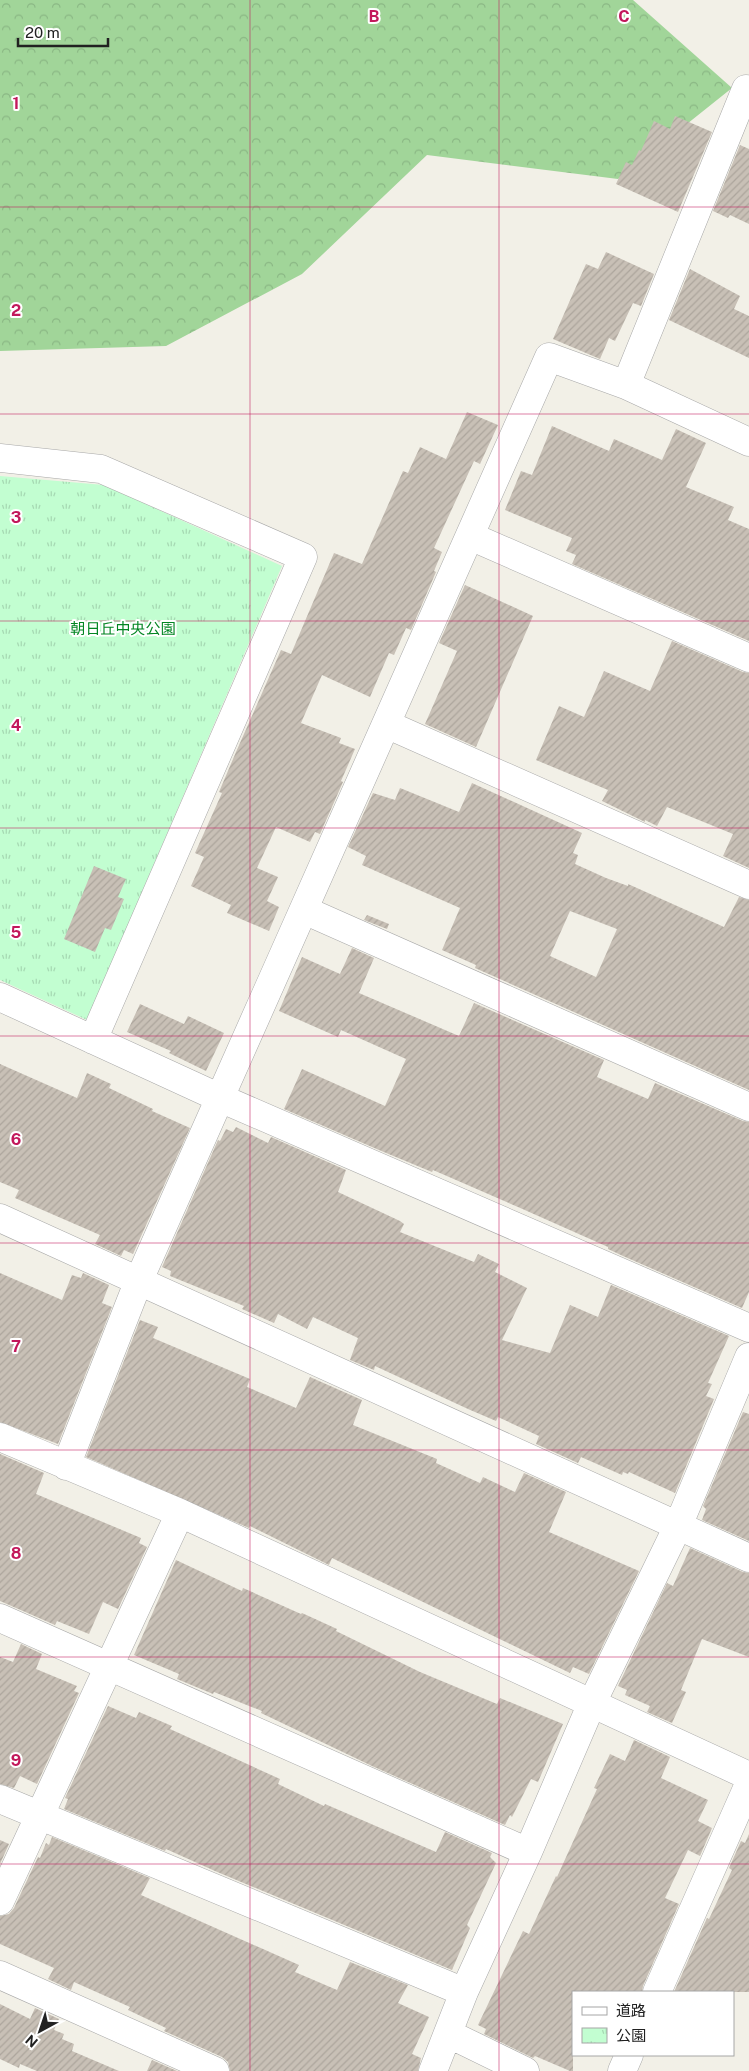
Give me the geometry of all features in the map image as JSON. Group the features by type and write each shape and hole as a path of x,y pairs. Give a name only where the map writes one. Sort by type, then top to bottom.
{"street":[{"path":"626,385 746,89 749,91"},
{"path":"66,1466 139,1280 549,357 626,385 749,442"},
{"path":"0,458 102,469 303,558 93,1040"},
{"path":"470,536 749,658"},
{"path":"386,724 749,885"},
{"path":"304,910 749,1107"},
{"path":"0,997 220,1098 749,1328"},
{"path":"0,1218 749,1558"},
{"path":"433,2071 464,1992 528,1852 592,1703 678,1526 749,1357"},
{"path":"0,1437 180,1513 749,1776"},
{"path":"0,1901 180,1513"},
{"path":"0,1618 528,1852"},
{"path":"657,1991 749,1784"},
{"path":"0,1799 464,1992"},
{"path":"0,1975 215,2071"},
{"path":"449,2034 526,2071"},
{"path":"622,2071 629,2056"}],"green space":[{"path":"0,0 633,0 732,88 618,179 427,155 302,274 166,346 0,351"},
{"name":"朝日丘中央公園","path":"0,476 104,485 282,566 87,1020 0,980"}],"building":[{"path":"675,116 712,132 678,212 616,184 626,162 632,165 639,150 641,151 654,121 670,129"},
{"path":"740,145 749,149 749,224 730,215 728,218 713,211"},
{"path":"606,252 654,274 641,306 633,303 615,341 609,338 600,359 553,339 586,264 598,269"},
{"path":"690,269 740,296 734,309 749,316 749,358 669,320"},
{"path":"467,412 498,425 480,464 474,461 434,548 442,552 434,571 436,572 411,630 406,628 394,655 389,653 370,697 322,675 301,723 341,738 339,743 355,749 320,834 315,832 310,842 276,827 257,868 278,877 267,901 279,907 269,931 227,913 231,905 191,886 204,857 195,853 222,793 219,792 281,650 291,654 334,553 362,564 403,471 408,473 420,447 446,459"},
{"path":"552,426 609,451 614,439 662,460 676,429 706,443 686,487 734,507 728,520 749,529 749,641 572,564 576,555 566,551 572,538 505,510 521,471 532,475"},
{"path":"465,585 533,616 476,747 425,724 457,651 439,643"},
{"path":"672,641 749,673 749,868 723,856 733,834 667,807 657,826 645,820 645,822 602,801 608,790 536,760 559,706 584,717 604,671 650,691"},
{"path":"472,783 582,833 573,853 578,855 575,864 606,878 628,886 628,884 724,927 739,897 749,900 749,1090 475,968 476,965 442,950 460,908 362,865 366,856 348,847 373,793 395,800 400,788 459,812","holes":["570,911 617,929 596,977 550,956"]},
{"path":"94,866 126,879 118,897 124,899 111,930 105,928 95,952 64,939"},
{"path":"367,915 389,924 387,929 364,920"},
{"path":"352,948 374,958 359,993 459,1036 474,1003 604,1060 597,1077 648,1099 655,1083 749,1122 749,1292 742,1308 433,1170 432,1172 284,1109 302,1069 385,1106 406,1059 341,1030 338,1037 279,1011 302,957 340,974"},
{"path":"140,1004 184,1024 188,1016 224,1033 206,1071 169,1053 171,1051 127,1032"},
{"path":"0,1064 77,1098 87,1073 111,1084 109,1088 153,1109 152,1111 190,1128 133,1254 124,1250 121,1256 95,1244 100,1235 15,1198 19,1190 0,1182"},
{"path":"236,1127 268,1143 271,1137 346,1170 338,1192 400,1221 404,1224 400,1232 474,1262 478,1254 499,1264 495,1272 527,1288 502,1340 550,1353 570,1305 598,1317 611,1285 729,1336 708,1383 712,1384 706,1396 714,1399 675,1493 629,1472 628,1474 623,1472 622,1475 581,1457 578,1463 536,1444 539,1436 498,1417 496,1421 375,1366 374,1370 350,1360 358,1338 313,1317 307,1329 278,1314 274,1323 242,1309 244,1306 170,1276 171,1271 162,1267 218,1140 220,1141 226,1129 233,1132"},
{"path":"0,1273 62,1300 72,1275 81,1278 83,1273 109,1285 102,1303 112,1307 58,1444 0,1422"},
{"path":"140,1320 158,1327 153,1338 250,1379 247,1387 296,1408 310,1377 362,1400 353,1425 437,1459 436,1463 480,1483 483,1477 515,1492 524,1473 566,1492 549,1532 639,1571 589,1674 573,1667 570,1673 332,1558 329,1565 250,1526 249,1528 86,1457"},
{"path":"743,1412 749,1414 749,1541 702,1520 706,1509 703,1506"},
{"path":"0,1454 44,1473 36,1494 141,1538 139,1543 147,1547 118,1609 103,1602 89,1634 57,1621 55,1625 0,1601"},
{"path":"690,1548 749,1573 749,1657 702,1639 681,1690 686,1692 672,1723 647,1712 650,1706 625,1695 627,1690 618,1686 667,1583 673,1586"},
{"path":"176,1560 242,1591 243,1588 337,1629 336,1631 420,1672 497,1704 500,1698 563,1724 538,1782 531,1779 512,1817 510,1815 505,1825 372,1766 261,1713 262,1711 177,1679 179,1674 134,1655"},
{"path":"21,1644 42,1654 36,1669 77,1686 74,1691 79,1693 37,1784 20,1776 14,1788 0,1784 0,1657 13,1662"},
{"path":"108,1706 136,1718 139,1712 172,1726 170,1729 280,1779 278,1784 324,1806 325,1804 436,1852 445,1832 492,1853 490,1857 496,1863 467,1925 470,1928 452,1970 166,1849 165,1851 64,1809 68,1799 65,1798"},
{"path":"634,1740 670,1757 661,1778 708,1800 698,1821 712,1828 700,1856 688,1850 665,1898 679,1904 642,1991 572,1991 573,2071 570,2071 535,2056 533,2058 484,2034 486,2029 478,2025 523,1931 529,1934 557,1877 597,1789 594,1788 610,1754 625,1761"},
{"path":"749,1834 749,1992 674,1991 707,1918 709,1919 732,1870 729,1868 741,1841 745,1843"},
{"path":"52,1837 150,1878 141,1895 299,1965 295,1972 337,1990 350,1962 408,1985 398,2003 429,2017 412,2054 421,2058 418,2071 230,2071 228,2062 222,2057 164,2031 166,2028 128,2010 130,2007 74,1982 71,1990 48,1979 54,1968 0,1944 0,1916 9,1914 14,1908 38,1857 40,1858 46,1843 49,1845"},
{"path":"0,1840 9,1844 0,1864"},
{"path":"0,2004 30,2019 35,2008 59,2019 54,2030 64,2034 62,2039 74,2044 72,2051 119,2071 37,2071 20,2064 19,2068 0,2059"},
{"path":"152,2060 177,2071 147,2071"}]}
